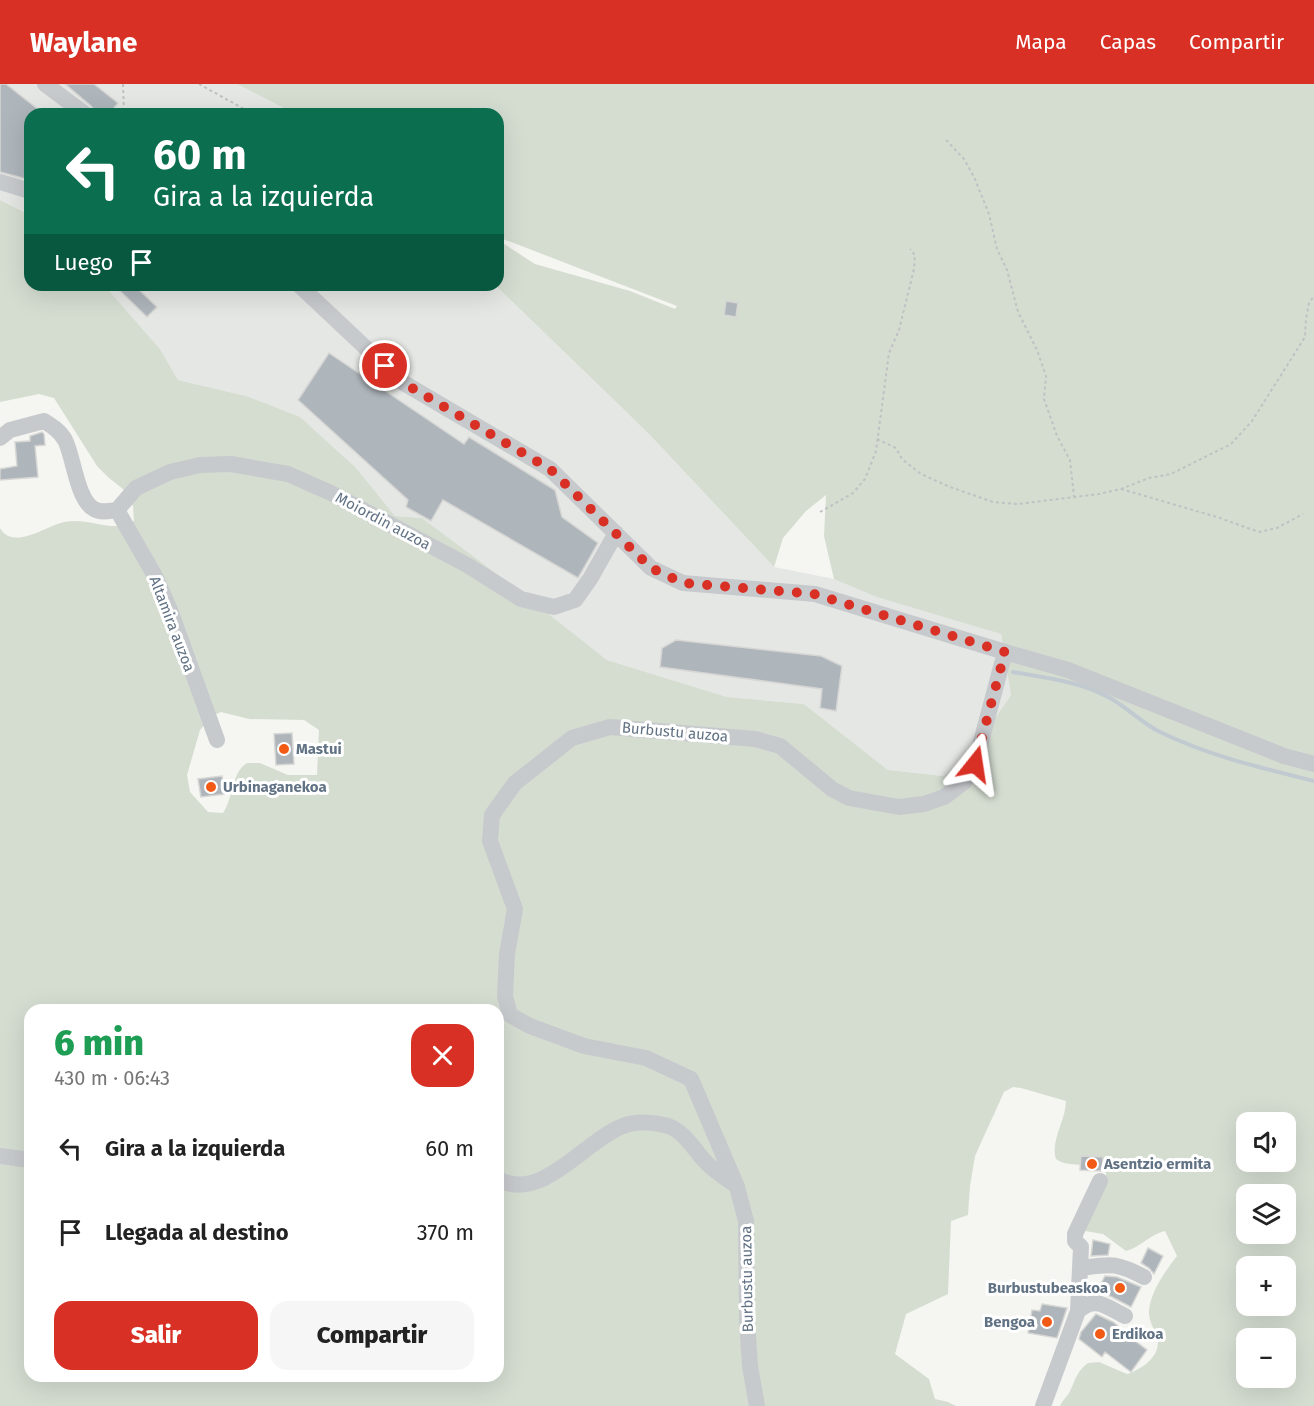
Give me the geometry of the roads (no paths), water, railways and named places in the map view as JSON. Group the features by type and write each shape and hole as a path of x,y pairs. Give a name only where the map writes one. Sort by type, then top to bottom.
{"street":[{"path":"45,84 77,108"},
{"path":"0,182 24,189"},
{"path":"305,291 402,382 550,469 651,568 683,583 814,594 1068,670 1284,756 1314,764"},
{"path":"0,438 10,430 44,422 55,428 65,440 86,503 95,510 104,512 117,510"},
{"name":"Moiordin auzoa","path":"117,510 136,488 170,471 200,465 231,464 288,474 331,493 467,565 521,599 554,607 575,600 590,579 616,533"},
{"name":"Altamira auzoa","path":"117,510 170,610 217,740"},
{"name":"Burbustu auzoa","path":"757,1406 750,1366 747,1319 746,1221 738,1187 692,1079 646,1058 584,1046 530,1026 510,1015 505,996 507,954 515,909 490,841 492,815 515,783 572,738 610,727 755,739 780,746 832,789 849,798 899,807 924,804 944,797 963,782 975,764 1005,652"},
{"path":"504,1183 530,1184 550,1175 591,1145 623,1126 647,1123 670,1126 693,1145 709,1166 738,1187"},
{"path":"0,1156 24,1159"},
{"path":"1043,1406 1078,1311 1081,1247 1075,1241 1075,1234 1100,1181"},
{"path":"1081,1268 1111,1264 1144,1277"},
{"path":"1078,1311 1089,1302 1095,1302 1125,1316"}],"waterway":[{"path":"1013,672 1063,681 1099,692 1153,728 1197,748 1236,761 1314,781"}],"place":[{"name":"Mastui","path":"284,749"},
{"name":"Urbinaganekoa","path":"211,787"},
{"name":"Asentzio ermita","path":"1092,1164"},
{"name":"Burbustubeaskoa","path":"1120,1288"},
{"name":"Bengoa","path":"1047,1322"},
{"name":"Erdikoa","path":"1100,1334"}]}
